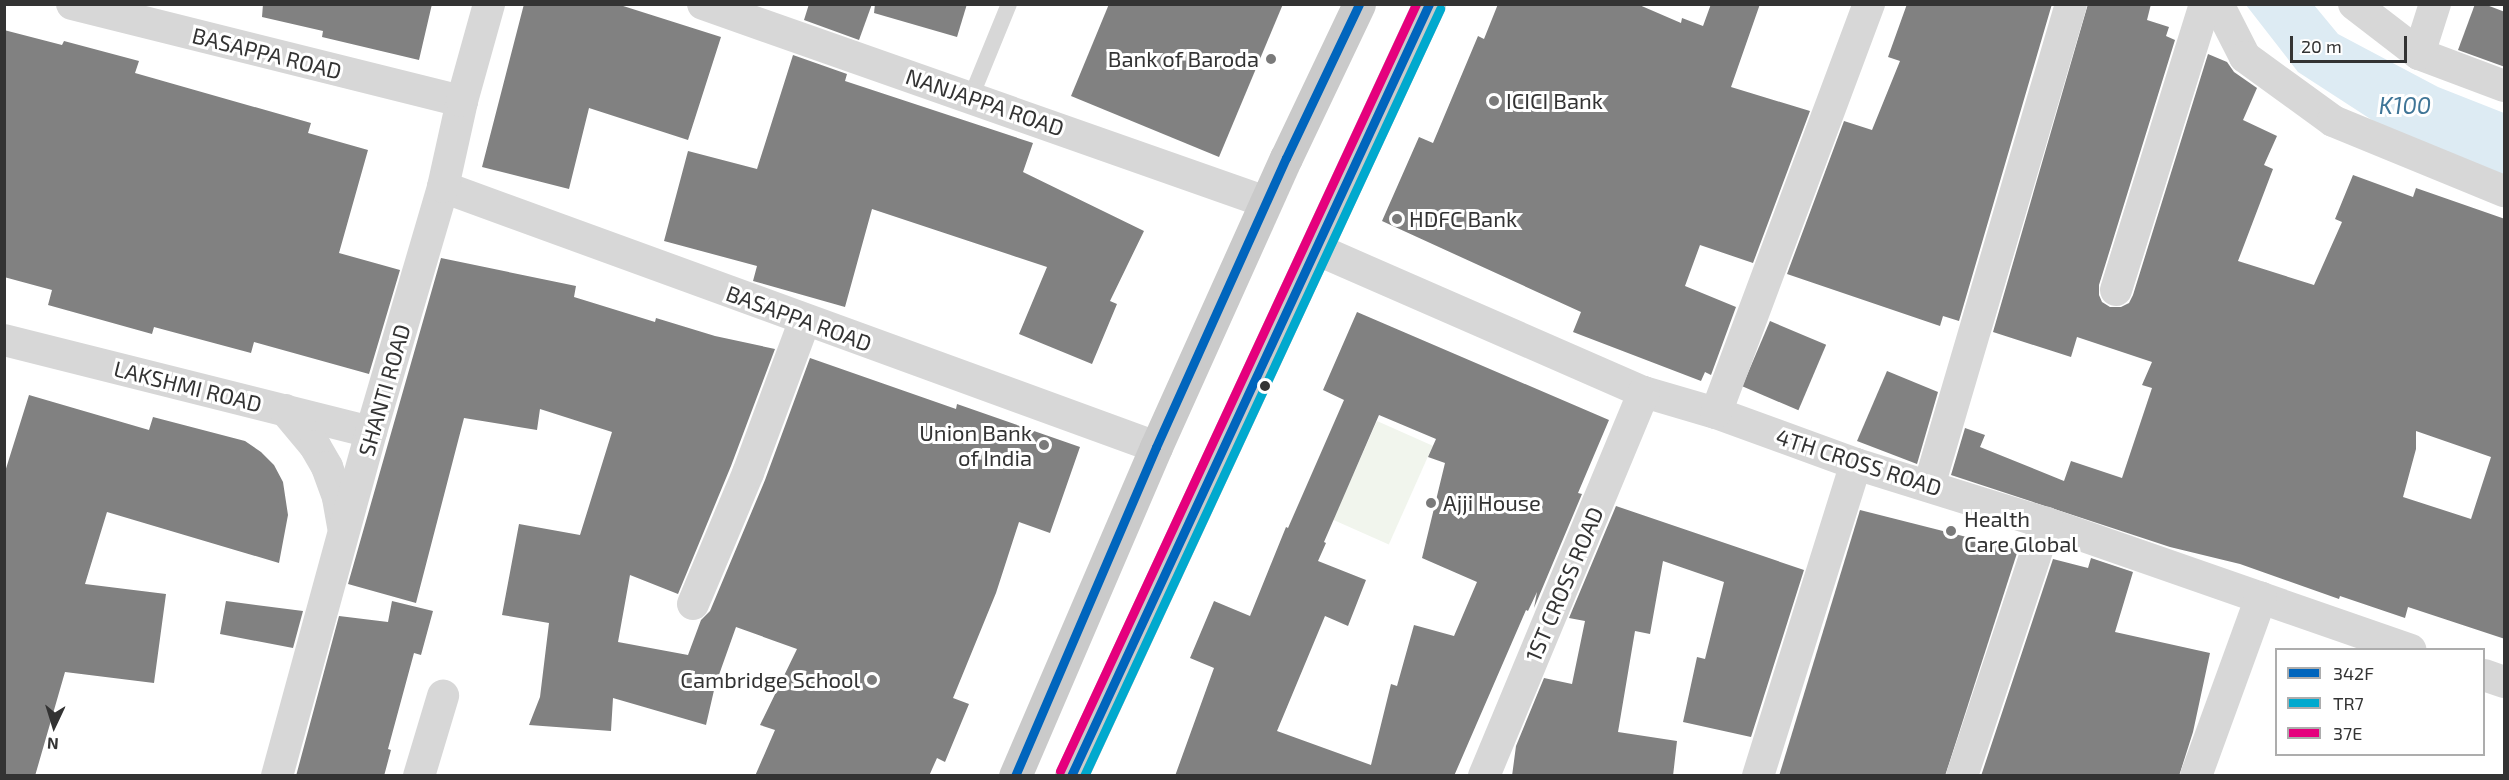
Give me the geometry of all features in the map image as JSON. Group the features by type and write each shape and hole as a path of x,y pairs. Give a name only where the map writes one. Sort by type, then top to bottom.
{"main road":[{"path":"1014,776 1156,447 1266,202 1359,4"},
{"path":"1071,776 1429,4"}],"street":[{"name":"BASAPPA ROAD","path":"72,4 462,101"},
{"name":"SHANTI ROAD","path":"277,776 371,432 443,187 462,101 489,4"},
{"name":"NANJAPPA ROAD","path":"703,4 758,14 971,97 1266,202"},
{"path":"1716,413 1869,4"},
{"path":"1929,486 2071,4"},
{"path":"2116,291 2205,4"},
{"path":"2218,4 2245,57 2333,121 2505,191"},
{"path":"2354,4 2419,54 2505,86"},
{"path":"2419,54 2435,4"},
{"name":"BASAPPA ROAD","path":"443,187 1156,447"},
{"name":"4TH CROSS ROAD","path":"1316,249 1644,392 1716,413 1856,464 2046,523 2405,648"},
{"path":"693,604 748,473 805,320"},
{"name":"LAKSHMI ROAD","path":"4,340 371,432"},
{"name":"1ST CROSS ROAD","path":"1484,776 1644,392"},
{"path":"285,410 315,446 327,466 338,498 344,531"},
{"path":"1758,776 1856,464"},
{"path":"1962,776 2046,523"},
{"path":"2196,776 2261,597"},
{"path":"2485,675 2505,682"},
{"path":"419,776 443,696"}],"lane":[{"path":"971,97 1009,4"}],"shaded area":[{"path":"1377,421 1433,446 1389,544 1333,520"}],"water":[{"name":"K100","path":"2246,5 2314,5 2338,34 2438,87 2504,113 2504,176 2392,133 2298,72"}],"building":[{"path":"263,4 432,4 419,60 322,37 323,31 262,17"},
{"path":"524,4 620,5 721,37 688,140 589,108 569,189 482,167"},
{"path":"809,4 872,4 859,40 804,20"},
{"path":"875,4 967,4 957,37 874,13"},
{"path":"1109,4 1283,4 1219,157 1071,96"},
{"path":"1498,4 1637,4 1681,23 1682,18 1703,26 1711,4 1760,4 1731,87 1810,111 1753,263 1700,245 1685,286 1736,307 1711,375 1705,372 1701,381 1573,332 1581,312 1382,221 1419,137 1433,143 1478,36 1484,39"},
{"path":"1907,4 2052,4 1959,321 1943,316 1940,326 1787,274 1844,121 1872,130 1900,61 1888,57"},
{"path":"2088,4 2151,4 2147,20 2169,27 2166,36 2175,40 2099,285 2102,302 2110,307 2121,307 2129,303 2133,295 2208,54 2227,62 2234,72 2257,88 2243,120 2277,136 2264,165 2273,169 2238,261 2314,285 2342,222 2335,219 2353,175 2413,197 2416,188 2505,219 2505,639 2408,607 2405,618 2340,596 2339,599 2240,564 2170,547 1951,475 1965,428 1985,435 1980,447 2064,481 2071,461 2122,478 2152,388 2142,385 2152,362 2077,337 2071,357 1993,332","holes":["2416,431 2491,457 2471,519 2403,497 2416,449"]},
{"path":"2475,4 2484,4 2505,12 2505,67 2458,50"},
{"path":"4,30 62,45 64,41 139,61 135,73 311,123 308,133 368,150 339,253 400,270 369,374 254,342 251,353 154,327 152,334 48,305 52,290 4,277"},
{"path":"793,55 847,74 845,81 1033,143 1023,172 1144,231 1110,301 1117,304 1092,364 1019,334 1047,267 872,209 845,307 753,281 757,266 664,241 688,151 757,169"},
{"path":"441,258 576,286 574,297 655,322 656,318 715,336 775,349 731,466 678,594 630,575 618,642 688,655 701,620 710,611 765,480 810,358 956,409 957,404 1080,447 1050,533 1019,522 996,593 953,698 969,704 945,762 937,758 929,776 755,776 775,730 760,725 797,649 736,627 715,686 706,725 613,698 611,731 529,725 540,697 549,623 502,615 519,524 580,535 612,432 540,409 537,430 464,418 416,603 348,584"},
{"path":"1357,312 1609,420 1578,493 1582,494 1534,608 1537,592 1528,611 1526,610 1454,776 1175,776 1214,668 1190,658 1214,601 1250,616 1286,527 1288,528 1344,400 1323,390","holes":["1379,415 1436,439 1428,457 1445,463 1422,558 1477,582 1454,636 1414,625 1397,686 1391,684 1371,765 1277,731 1325,616 1348,626 1366,580 1318,561"]},
{"path":"1770,321 1826,345 1798,410 1742,386"},
{"path":"1887,371 1938,392 1917,464 1857,441"},
{"path":"29,395 149,430 153,417 245,441 274,465 283,482 288,515 279,563 107,512 85,584 166,594 154,683 65,672 35,776 4,776 4,475"},
{"path":"1616,506 1804,570 1751,737 1683,722 1697,657 1705,659 1724,582 1663,561 1650,634 1635,631 1618,732 1677,741 1673,776 1512,776 1516,746 1544,678 1572,684 1585,621 1569,618"},
{"path":"1860,510 2018,550 1945,776 1779,776"},
{"path":"2091,558 2133,572 2115,632 2210,653 2193,732 2179,776 1981,776 2053,559 2088,568"},
{"path":"226,601 303,611 293,648 220,634"},
{"path":"392,601 433,611 421,655 414,653 388,749 391,750 384,776 296,776 339,616 388,622"}],"transit line":[{"name":"342F","path":"1015,776 1156,447 1286,158 1359,4"},
{"name":"37E","path":"1060,771 1416,4"},
{"name":"342F","path":"1071,776 1429,4"},
{"name":"TR7","path":"1084,776 1440,9"}],"place":[{"name":"Bank of Baroda","path":"1271,59"},
{"name":"ICICI Bank","path":"1494,101"},
{"name":"HDFC Bank","path":"1397,219"},
{"name":"Union Bank of India","path":"1044,445"},
{"name":"Ajji House","path":"1431,503"},
{"name":"Health Care Global","path":"1951,531"},
{"name":"Cambridge School","path":"872,680"}]}
